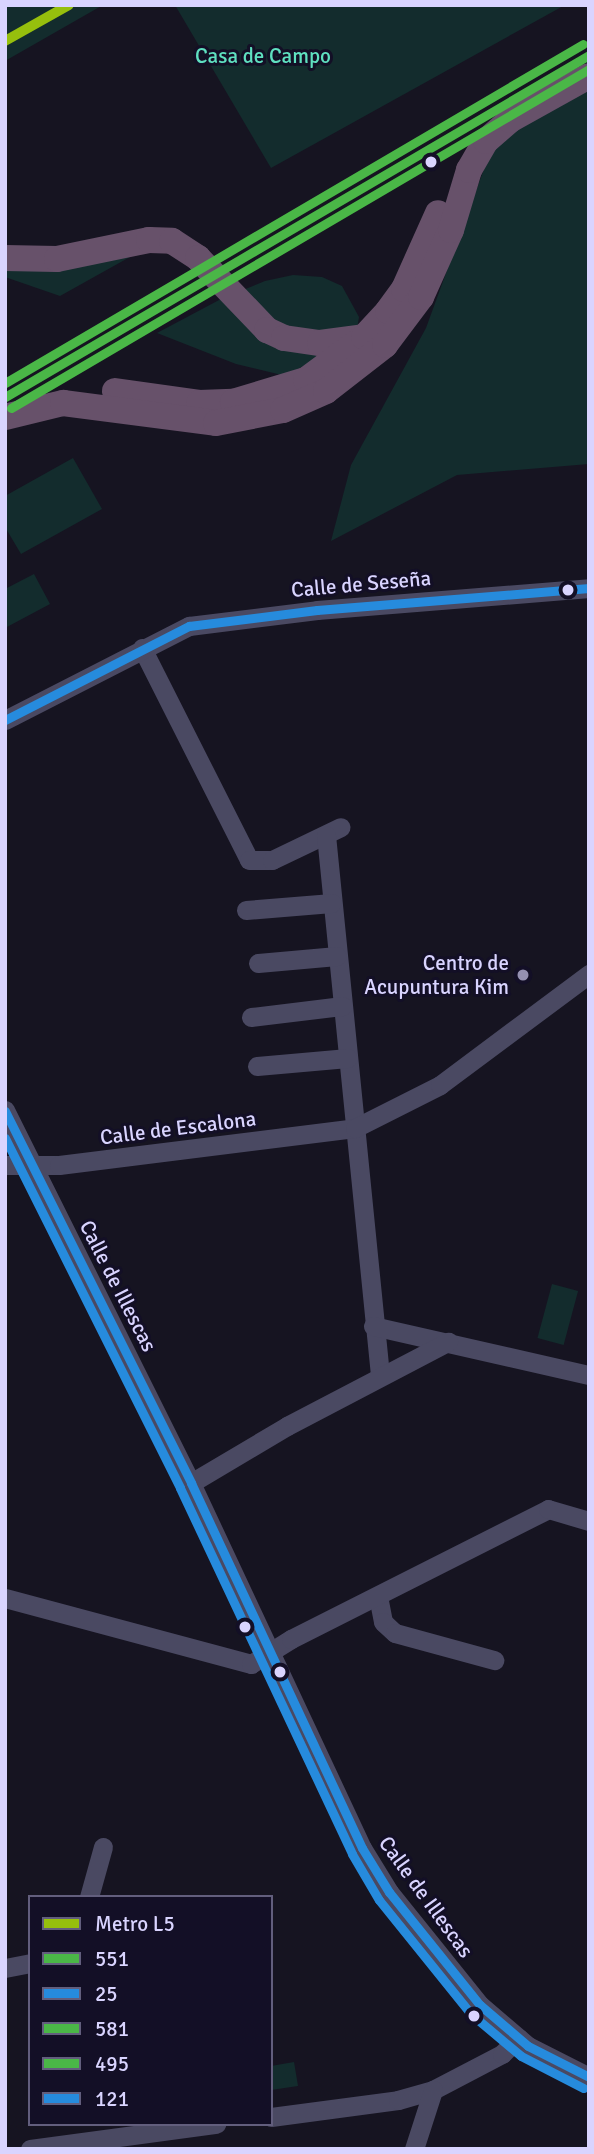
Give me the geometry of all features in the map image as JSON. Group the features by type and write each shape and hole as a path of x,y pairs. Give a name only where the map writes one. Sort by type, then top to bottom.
{"highway":[{"path":"5,401 38,391 88,388 199,402 233,402 306,380 364,337 404,289 431,234 457,155 471,135 496,114 589,61"},
{"path":"5,417 63,403 216,423 283,410 326,391 385,345 421,297 451,230 469,170 486,141 510,120 589,76"},
{"path":"5,258 57,259 149,240 172,241 198,258 267,330 284,338 320,343 364,337"}],"street":[{"name":"Calle de Seseña","path":"5,720 188,626 242,617 589,588"},
{"path":"142,648 248,860 272,860 333,831 332,903 380,1375"},
{"path":"246,910 332,903"},
{"path":"258,963 337,956"},
{"name":"Calle de Escalona","path":"5,1165 142,1156 355,1128 440,1085 589,974"},
{"path":"251,1017 342,1006"},
{"path":"257,1066 348,1058"},
{"name":"Calle de Illescas","path":"5,1110 191,1483 362,1848 390,1892 460,1983 518,2038 589,2077"},
{"path":"373,1326 589,1375"},
{"path":"191,1483 380,1375 448,1342"},
{"path":"5,1598 251,1664 548,1509 589,1521"},
{"path":"378,1596 383,1622 395,1633 494,1660"},
{"path":"90,1895 103,1847"},
{"path":"5,1968 28,1964"},
{"path":"273,2117 398,2100 433,2090 502,2054 518,2038"},
{"path":"414,2149 433,2090"},
{"path":"30,2149 201,2126"}],"green space":[{"path":"5,5 103,5 5,61"},
{"name":"Casa de Campo","path":"175,5 565,5 271,168"},
{"path":"582,84 589,96 589,464 457,475 331,541 351,465 426,328 488,158 504,139"},
{"path":"146,248 60,296 5,277 5,266"},
{"path":"293,275 322,277 342,286 359,317 356,336 286,376 236,364 157,333 221,299 265,281"},
{"path":"73,458 102,509 21,554 5,527 5,496"},
{"path":"34,574 50,604 5,628 5,589"},
{"path":"552,1284 578,1291 564,1345 538,1338"},
{"path":"294,2062 298,2086 273,2090 273,2066"}],"metro line":[{"name":"L5","path":"5,41 69,5"}],"transit line":[{"name":"495","path":"5,383 583,44"},
{"name":"551","path":"5,397 589,55"},
{"name":"581","path":"11,408 589,69"},
{"name":"25","path":"5,720 189,626 317,610 589,588"},
{"name":"25","path":"5,1111 191,1483 362,1848 389,1892 480,2005 528,2046 589,2077"},
{"name":"121","path":"5,1138 180,1488 352,1854 379,1900 471,2014 521,2056 583,2088"}],"place":[{"name":"Centro de Acupuntura Kim","path":"523,975"}]}
